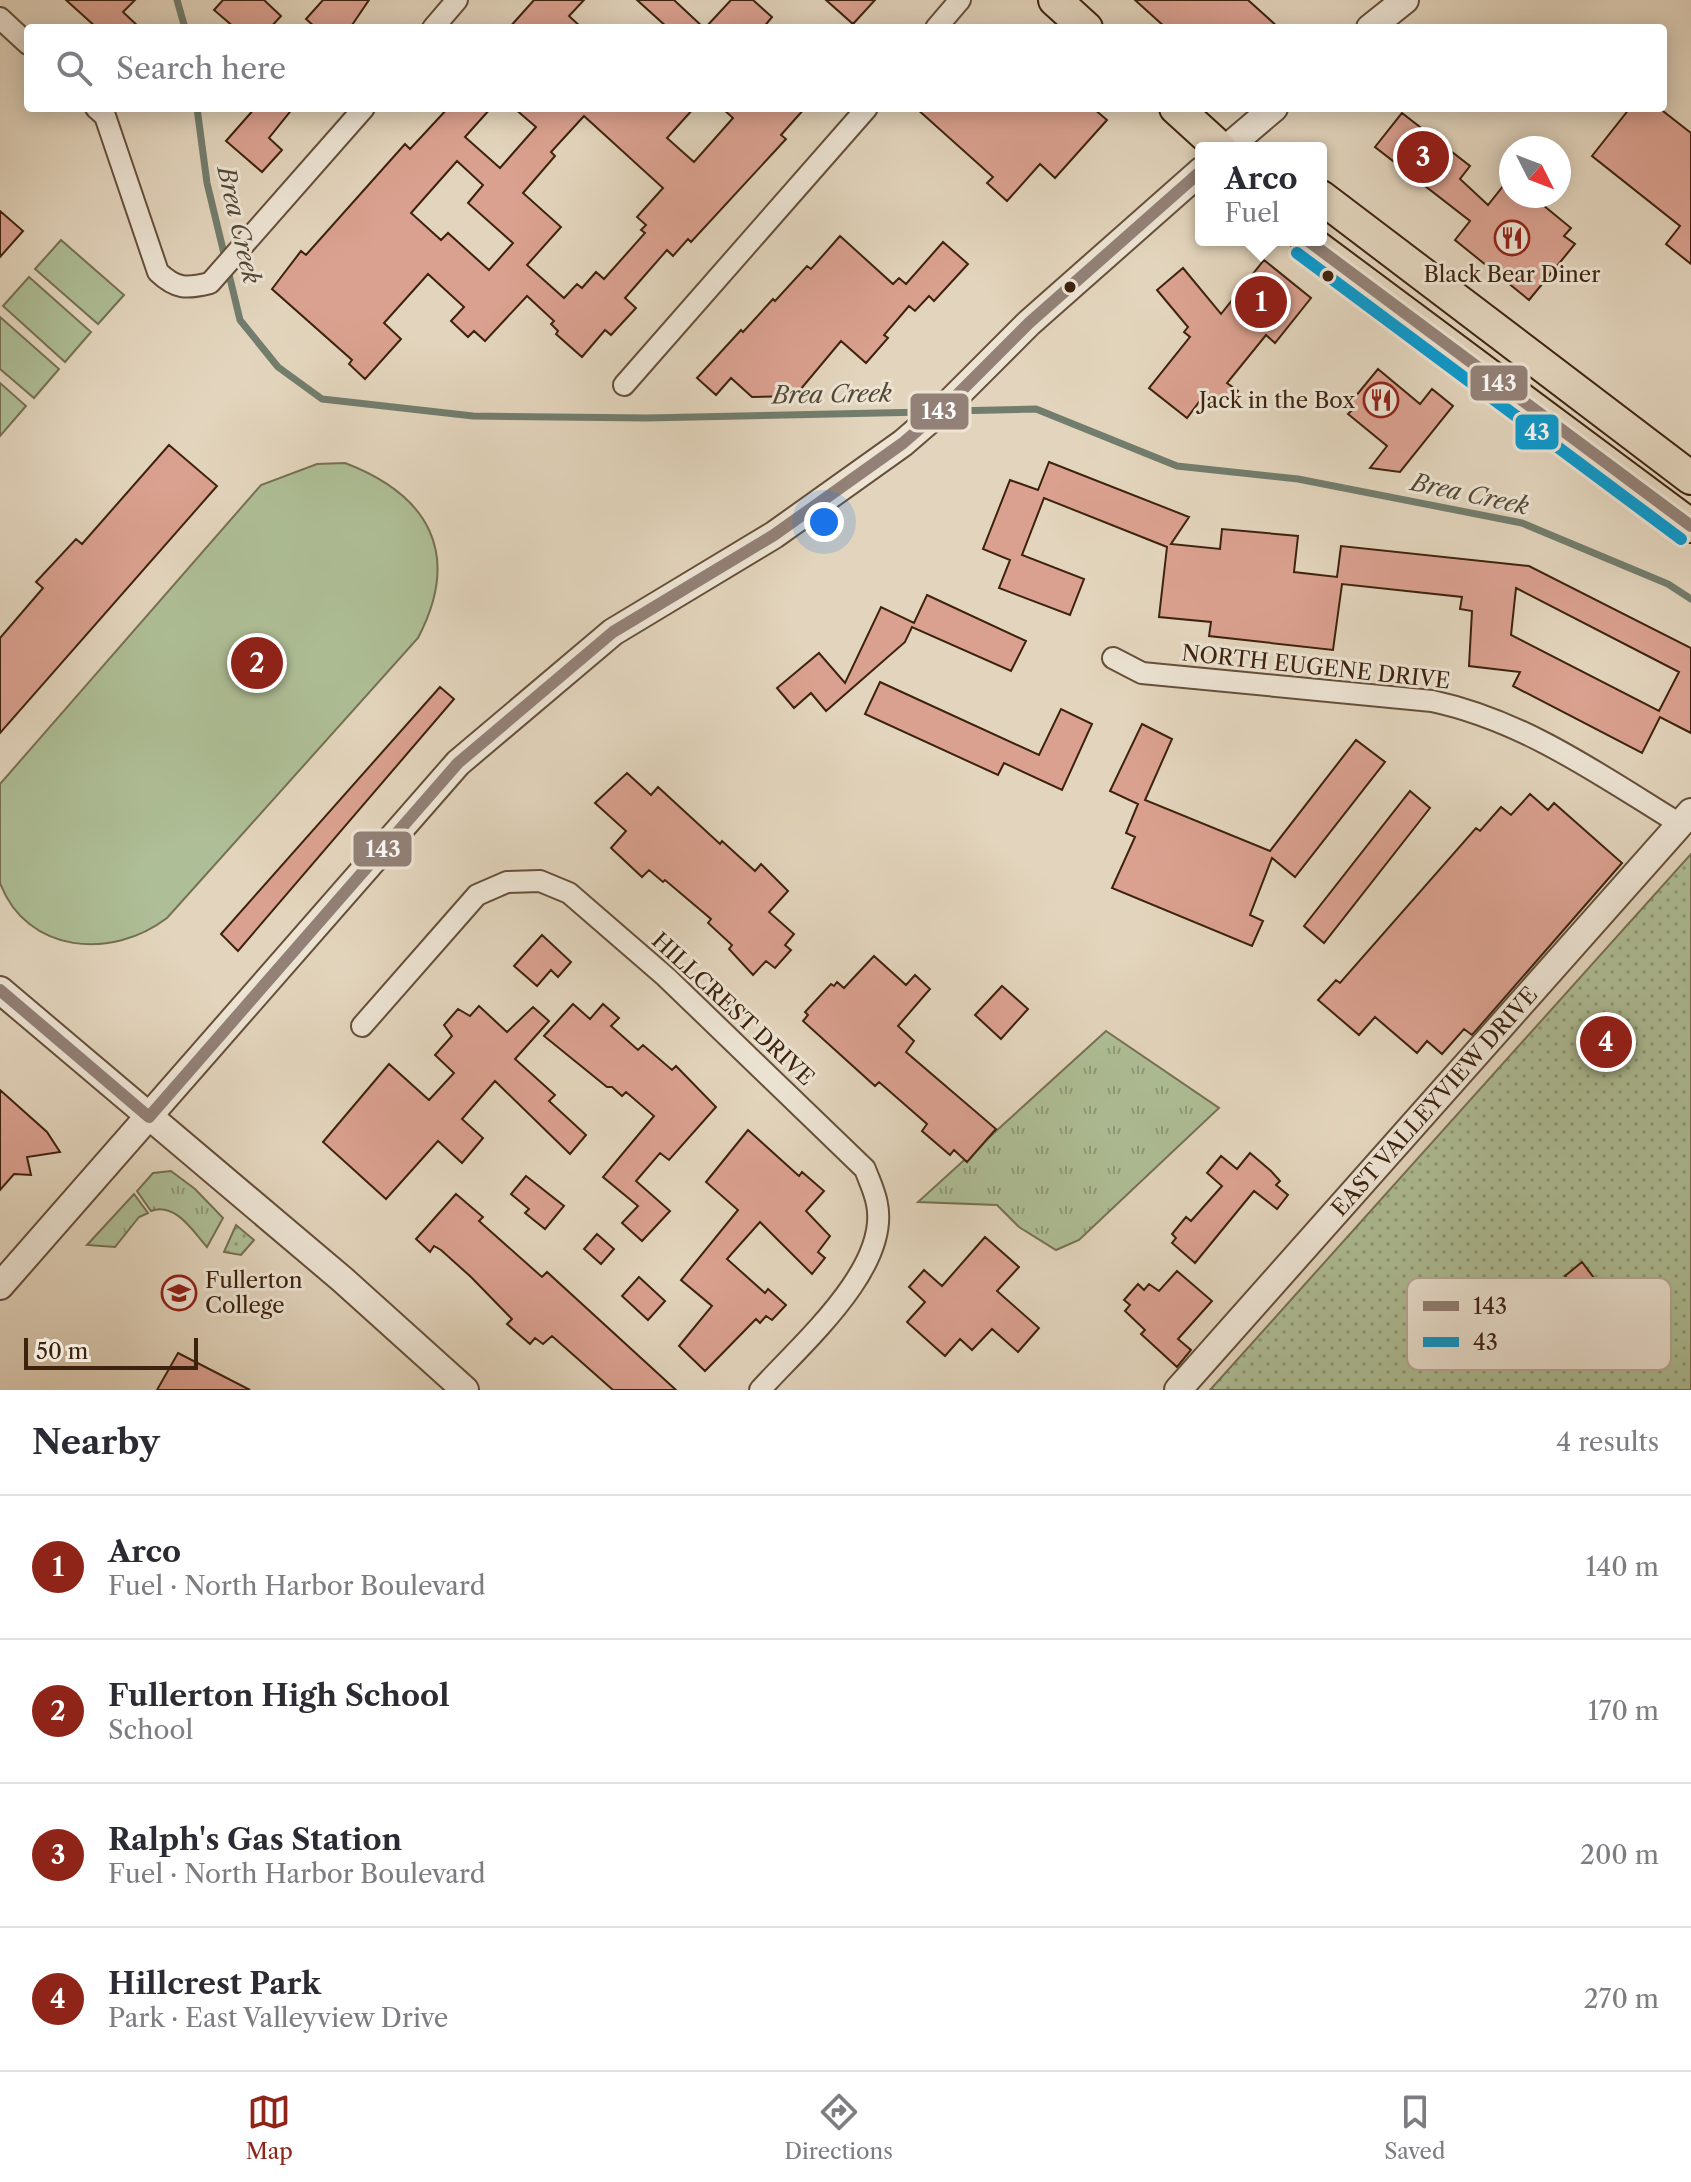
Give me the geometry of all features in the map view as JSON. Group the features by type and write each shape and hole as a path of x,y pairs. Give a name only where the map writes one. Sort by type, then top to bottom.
{"main road":[{"path":"1055,0 1082,24"},
{"path":"1180,112 1213,142"},
{"path":"1327,202 1691,478"},
{"path":"1315,246 1691,526"}],"street":[{"path":"436,24 457,0"},
{"path":"939,24 960,0"},
{"path":"1375,24 1405,0"},
{"path":"0,18 24,40"},
{"path":"100,112 105,116 158,272 173,286 188,288 210,283 361,112"},
{"path":"624,385 863,112"},
{"path":"1234,142 1269,112"},
{"path":"0,1286 458,763 613,632 774,535 903,443 947,405 1029,323 1195,176"},
{"name":"NORTH EUGENE DRIVE","path":"1113,658 1142,673 1432,701 1477,711 1543,740 1685,818"},
{"name":"EAST VALLEYVIEW DRIVE","path":"1178,1390 1685,818"},
{"name":"HILLCREST DRIVE","path":"362,1026 477,895 507,882 540,881 569,893 666,977 865,1169 878,1205 876,1234 868,1262 848,1291 760,1390"},
{"path":"0,990 343,1280 465,1390"}],"green space":[{"path":"61,240 124,295 98,324 35,269"},
{"path":"29,277 91,332 65,362 3,306"},
{"path":"0,317 59,369 34,398 0,369"},
{"path":"0,383 26,406 0,436"},
{"path":"345,463 374,476 398,492 417,510 430,531 436,554 437,580 431,608 418,638 167,918 122,940 97,944 73,943 50,936 30,924 13,907 0,883 0,784 261,485 317,464"},
{"path":"1691,854 1691,1390 1210,1390"},
{"path":"1106,1031 1219,1108 1079,1240 1056,1250 1019,1227 997,1205 918,1202"},
{"path":"171,1171 195,1189 223,1218 207,1247 176,1214 160,1209 151,1211 137,1191 153,1173"},
{"path":"134,1194 148,1213 139,1217 115,1247 87,1245"},
{"path":"236,1225 254,1240 241,1255 224,1252"}],"building":[{"path":"66,0 135,0 123,12 136,24 93,24"},
{"path":"223,0 264,0 281,16 274,24 230,24 214,10"},
{"path":"323,0 369,0 353,24 312,24 306,19"},
{"path":"534,0 584,0 569,16 578,24 513,24"},
{"path":"637,0 674,0 700,24 664,24"},
{"path":"731,0 753,0 772,17 766,24 709,24"},
{"path":"826,0 875,0 853,24"},
{"path":"1135,0 1248,0 1275,24 1162,24"},
{"path":"251,112 290,112 269,138 282,150 262,172 226,141"},
{"path":"444,112 487,112 465,137 500,168 536,127 519,112 690,112 667,138 694,162 733,118 726,112 801,112 781,135 786,139 691,242 688,239 673,256 667,250 625,298 636,308 611,335 605,330 582,357 556,334 558,331 551,324 554,321 527,296 485,341 474,331 468,337 451,321 464,307 428,274 384,323 401,339 365,379 349,364 352,360 272,289 301,251 306,255 405,144 410,149","holes":["584,116 663,188 637,217 646,225 641,230 645,233 604,279 596,272 582,288 577,284 564,298 527,265 561,227 523,193 555,156 551,152","457,161 483,185 468,203 513,243 489,270 448,233 441,240 411,213"]},
{"path":"920,112 1098,112 1107,120 1055,178 1040,164 1007,201 987,183 993,177"},
{"path":"1627,112 1664,112 1691,133 1691,264 1666,244 1680,226 1592,156"},
{"path":"1402,113 1470,166 1460,179 1488,205 1499,191 1499,208 1547,208 1571,228 1564,236 1575,244 1529,300 1455,240 1470,221 1375,147"},
{"path":"0,211 23,231 0,257"},
{"path":"840,236 893,284 899,278 906,284 943,242 968,264 934,301 929,296 915,311 909,306 884,335 888,338 866,363 841,341 795,396 752,397 731,378 716,395 697,378 741,330 743,332 773,299 775,301 807,266 811,269"},
{"path":"1264,260 1311,298 1275,343 1266,335 1227,383 1238,391 1224,409 1205,394 1187,418 1149,388 1190,337 1184,332 1188,327 1157,290 1183,268 1221,314"},
{"path":"1378,369 1420,404 1432,389 1453,406 1400,472 1370,468 1387,446 1348,414 1355,407 1350,403"},
{"path":"169,445 217,486 0,733 0,638 43,588 36,582 76,539 82,544"},
{"path":"1049,462 1189,517 1171,544 1220,549 1222,529 1298,536 1294,572 1337,577 1341,546 1529,566 1691,648 1691,733 1660,717 1642,753 1513,686 1520,672 1469,666 1472,611 1460,609 1462,597 1342,584 1333,650 1209,636 1211,622 1159,617 1167,547 1044,498 1022,555 1084,579 1070,615 999,588 1010,560 983,549 1010,480 1038,490","holes":["1516,588 1679,672 1659,711 1511,635"]},
{"path":"927,595 1026,641 1011,671 912,627 905,642 826,711 811,693 794,708 777,688 819,653 845,683 881,607 914,623"},
{"path":"880,682 1039,755 1061,709 1092,724 1062,790 1004,763 998,775 865,714"},
{"path":"440,687 454,699 238,951 221,934"},
{"path":"1142,724 1172,739 1145,800 1270,851 1356,740 1385,762 1295,877 1272,858 1250,915 1263,921 1252,946 1112,888 1135,837 1126,833 1138,804 1110,791"},
{"path":"627,773 651,795 658,787 720,844 722,841 755,871 761,864 788,891 769,912 794,934 785,945 791,950 775,968 766,961 753,975 729,949 732,945 708,923 711,919 649,870 642,877 611,848 626,831 595,803"},
{"path":"1410,791 1430,808 1324,943 1304,926"},
{"path":"1530,794 1548,810 1554,803 1622,863 1472,1035 1464,1029 1442,1054 1427,1041 1417,1053 1375,1017 1359,1035 1318,1000 1336,980 1340,983 1476,828 1480,831 1501,807 1511,815"},
{"path":"542,935 571,962 558,977 551,970 537,986 514,966"},
{"path":"874,956 906,985 915,975 930,989 898,1026 914,1041 906,1052 996,1129 967,1162 954,1150 950,1155 922,1131 927,1124 879,1082 875,1086 803,1021 808,1015 805,1012 831,984 834,986 837,982 844,988"},
{"path":"1002,986 1028,1009 1001,1039 975,1015"},
{"path":"573,1004 590,1019 603,1004 619,1018 611,1026 638,1050 643,1045 672,1070 676,1066 716,1107 669,1160 660,1153 636,1181 670,1211 642,1241 622,1223 638,1206 603,1177 654,1116 626,1092 622,1096 612,1087 607,1087 544,1036"},
{"path":"479,1006 507,1032 533,1007 549,1021 515,1059 555,1095 549,1101 586,1135 570,1154 495,1081 462,1119 483,1138 462,1163 438,1141 386,1199 323,1142 389,1064 429,1100 454,1073 435,1055 452,1036 444,1025 458,1009 470,1016"},
{"path":"0,1090 47,1132 60,1152 27,1157 31,1175 14,1174 0,1190"},
{"path":"748,1130 799,1176 802,1172 824,1191 806,1211 830,1236 818,1252 825,1258 812,1274 760,1222 727,1259 765,1293 768,1289 786,1305 772,1320 766,1316 760,1323 756,1319 705,1371 679,1346 712,1306 681,1280 738,1210 706,1182"},
{"path":"1250,1153 1271,1171 1280,1181 1276,1185 1288,1195 1277,1209 1254,1191 1195,1263 1172,1243 1176,1238 1172,1234 1186,1217 1191,1221 1222,1186 1207,1173 1221,1156 1237,1169"},
{"path":"526,1176 564,1206 545,1229 525,1213 529,1209 511,1194"},
{"path":"456,1194 483,1217 479,1221 542,1277 547,1272 676,1390 613,1390 552,1336 543,1344 535,1338 530,1344 507,1324 512,1319 471,1277 441,1250 434,1246 430,1252 416,1239"},
{"path":"597,1234 614,1249 601,1264 584,1249"},
{"path":"985,1237 1019,1267 997,1291 1039,1328 1018,1352 992,1329 972,1350 960,1339 945,1356 907,1322 925,1302 909,1287 924,1270 942,1286"},
{"path":"1582,1262 1594,1278 1567,1278 1565,1276"},
{"path":"1177,1271 1212,1301 1178,1339 1191,1350 1177,1367 1141,1334 1145,1330 1125,1311 1130,1305 1124,1300 1138,1284 1144,1290 1149,1284 1159,1291"},
{"path":"639,1277 665,1301 648,1320 622,1296"},
{"path":"178,1353 250,1390 157,1390"}],"waterway":[{"name":"Brea Creek","path":"177,0 184,24"},
{"name":"Brea Creek","path":"198,112 207,183 240,320 278,367 322,399 473,416 647,418 926,412"},
{"name":"Brea Creek","path":"950,411 1036,409 1177,466 1298,479 1522,523 1668,584 1691,599"}],"transit line":[{"name":"143","path":"149,1117 458,763 613,632 774,535 903,443 947,405 1029,323 1195,176"},
{"name":"143","path":"1315,246 1691,526"},
{"name":"43","path":"1297,253 1681,539"},
{"name":"143","path":"0,990 149,1117"}],"place":[{"name":"Ralph's Gas Station","path":"1423,157"},
{"name":"Black Bear Diner","path":"1512,238"},
{"name":"Arco","path":"1261,302"},
{"name":"Jack in the Box","path":"1381,400"},
{"name":"Fullerton High School","path":"257,663"},
{"name":"Hillcrest Park","path":"1606,1042"},
{"name":"Fullerton College","path":"179,1293"}]}
